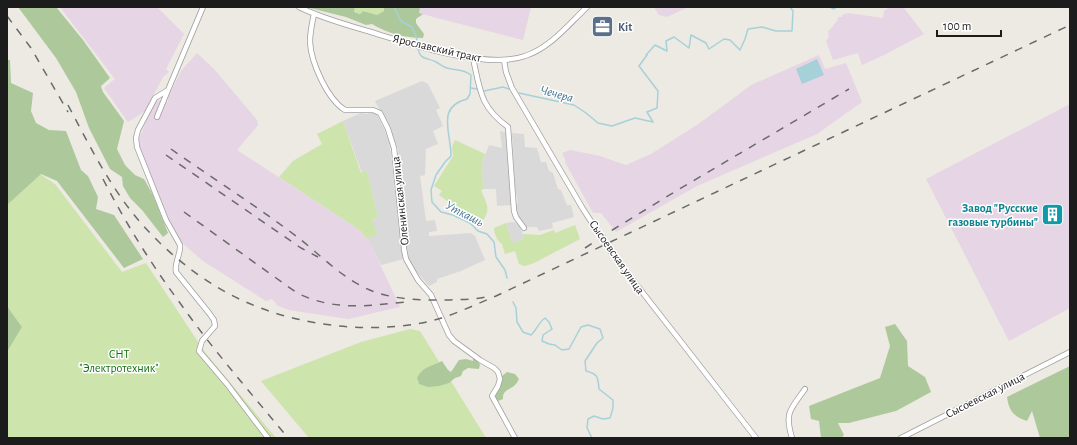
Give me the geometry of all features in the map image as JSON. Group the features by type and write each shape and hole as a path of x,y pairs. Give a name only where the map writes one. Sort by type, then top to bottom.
{"street":[{"path":"157,117 203,7"},
{"name":"Ярославский тракт","path":"299,7 314,14 424,48 490,60 504,60 527,56 543,47 586,7"},
{"name":"Оленинская улица","path":"314,14 310,33 311,48 316,66 325,87 337,103 345,110 373,110 380,113 388,129 394,148 404,249 411,270 431,295 449,335 454,341 498,372 500,379 492,396 516,438"},
{"path":"473,58 484,100 498,120 508,127 514,211 518,221 524,228"},
{"name":"Сысоевская улица","path":"504,60 506,72 512,88 583,209 611,252 756,438"},
{"path":"168,90 155,98 138,130 136,138 137,147 166,220 180,245 181,250 175,269 176,272 214,320 215,326 202,341 199,351 268,438"},
{"name":"Сысоевская улица","path":"901,438 1070,352"},
{"path":"792,438 788,415 791,408 805,389"}],"shaded area":[{"path":"60,7 157,7 184,34 166,69 169,72 163,77 145,111 128,122 104,88 115,79"},
{"path":"420,7 531,7 523,40 418,13"},
{"path":"654,7 688,7 667,17 659,15"},
{"path":"890,7 903,7 924,34 862,65 858,53 833,60 826,41 829,37 828,32 837,21 838,17 842,17 842,15 848,13 883,18 884,11"},
{"path":"197,53 214,69 257,120 258,125 237,150 361,231 371,245 400,307 348,319 289,310 278,306 272,299 266,301 203,261 181,242 168,220 140,151 139,139 154,102 159,100 168,102 168,98 181,71"},
{"path":"819,55 825,69 846,63 862,102 817,134 697,186 616,232 601,213 593,213 565,162 566,161 562,153 570,150 600,156 626,165 651,154 700,123 751,85"},
{"path":"422,81 428,84 440,108 436,110 443,126 433,131 438,144 426,149 425,175 420,176 426,221 435,220 437,231 429,232 429,236 471,233 475,236 485,260 461,271 437,279 437,282 429,286 417,272 414,271 408,257 398,149 391,130 375,101"},
{"path":"1070,104 1070,308 1009,341 926,179"},
{"path":"373,112 376,113 389,143 404,259 381,265 367,239 376,234 372,220 378,217 367,171 362,173 343,121 361,113 367,114"},
{"path":"500,131 507,133 512,202 511,205 497,206 496,189 483,189 482,163 489,145 502,148"},
{"path":"512,133 524,134 525,147 537,148 541,162 546,162 549,171 553,173 558,189 561,190 567,205 571,205 574,217 552,223 553,228 539,231 537,227 526,227 519,218 515,204 518,203 515,187"},
{"path":"514,222 519,225 525,239 512,243 506,223"}],"green space":[{"path":"18,7 56,7 83,40 110,78 101,86 103,92 124,121 117,149 125,165 135,175 144,179 153,195 168,233 163,237 142,210 130,198 123,186 122,177 110,169 89,128 76,92 56,58"},
{"path":"306,7 355,7 354,12 360,14 363,11 377,15 384,11 384,7 420,7 419,13 423,14 416,19 416,23 424,34 423,38 403,36 384,30 372,24 366,25 346,17"},
{"path":"355,7 384,7 384,11 377,15 363,11 360,14 354,12"},
{"path":"7,60 10,60 11,83 33,93 31,111 36,123 49,130 66,131 81,170 88,176 98,197 96,209 114,215 143,259 124,268 57,181 41,174 7,205"},
{"path":"343,121 361,173 367,171 378,217 372,220 377,234 367,239 361,231 279,177 293,161 322,144 317,134"},
{"path":"455,140 485,154 482,163 483,189 481,190 488,208 486,216 479,226 471,219 469,222 461,217 464,213 439,195 442,191 434,186 453,156 452,147"},
{"name":"СНТ \"Электротехник\"","path":"40,174 55,184 122,272 146,263 204,351 276,438 7,438 7,352 22,327 7,306 7,205"},
{"path":"506,223 512,243 524,239 523,234 540,235 554,230 555,233 575,225 580,239 532,264 524,266 519,264 515,251 505,254 502,244 496,237 494,228"},
{"path":"7,306 22,327 7,352"},
{"path":"895,324 907,341 908,366 925,377 931,392 896,411 849,423 838,423 844,435 841,438 821,438 819,421 811,419 809,406 880,378 890,346 885,327"},
{"path":"410,329 420,331 486,438 309,438 261,381 361,342"},
{"path":"473,358 480,364 479,369 468,368 463,371 461,376 455,378 449,383 439,386 428,387 419,384 417,378 419,374 428,367 442,361 451,372 459,360 466,359 473,361"},
{"path":"1070,366 1070,438 1040,438 1032,411 1027,421 1018,417 1012,412 1007,397"},
{"path":"507,372 515,374 519,379 515,385 505,392 503,399 498,401 495,397 502,376"}],"water":[{"path":"817,59 824,75 802,84 796,69"}],"waterway":[{"name":"Уткашь","path":"394,7 401,21 412,27 418,44"},
{"name":"Чечера","path":"519,93 574,105 598,123 612,126 635,118 653,122 647,112 657,108 658,91 639,66 655,45 667,51 666,41 674,37 689,48 691,35 706,43 709,49 724,39 730,40 740,50 748,29 762,27 776,31 792,31 793,11 790,7"},
{"name":"Чечера","path":"830,7 833,9 837,7"},
{"name":"Уткашь","path":"418,48 422,57 433,60 446,68 462,70 471,75 470,94 467,99 457,103 451,108 448,114 447,122 451,156 436,175 431,190 432,202 441,212 453,215 470,223 478,231 487,234 494,242 496,257 505,270 507,278"},
{"name":"Чечера","path":"484,91 503,87 509,89"},
{"name":"Уткашь","path":"471,88 477,89"},
{"name":"Уткашь","path":"513,302 516,308 517,322 523,332 531,335 545,318 549,322 552,329 543,335 542,341 555,345 562,350 569,349 581,327 588,325 600,329 603,338 597,343 585,361 586,371 593,373 597,377 599,389 613,400 613,408 610,418 603,419 594,416 588,419 587,428 592,438"}],"railway":[{"path":"7,16 31,48 68,112"},
{"path":"68,105 107,176 135,216 163,246 206,280 240,299 265,310 290,317 317,323 344,326 370,328 397,326 422,323 441,318 496,296 1070,25"},
{"path":"585,248 676,191 849,89"},
{"path":"171,149 249,202 305,243 333,267 364,287 384,295 410,299 447,300 486,297"},
{"path":"166,155 301,248 318,257"},
{"path":"103,179 120,211 169,288 219,355 288,438"},
{"path":"184,212 297,293 311,299 324,303 350,306 406,302"}],"place":[{"name":"Kit","path":"602,27"},
{"name":"Завод \"Русские газовые турбины\"","path":"1053,215"}]}
